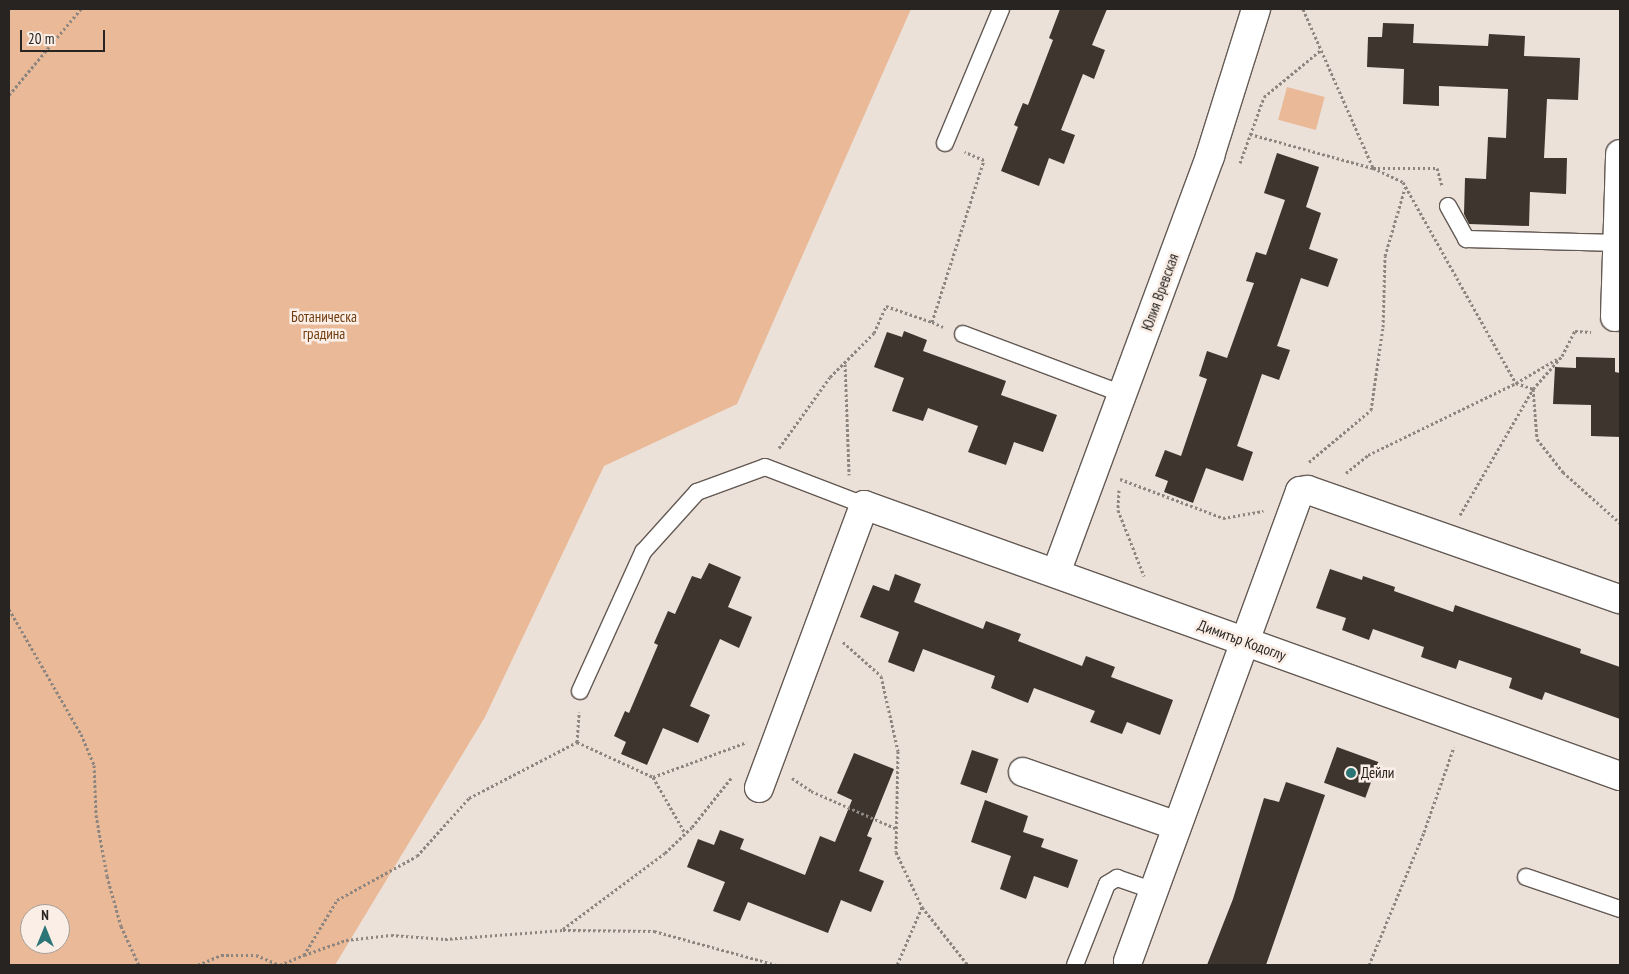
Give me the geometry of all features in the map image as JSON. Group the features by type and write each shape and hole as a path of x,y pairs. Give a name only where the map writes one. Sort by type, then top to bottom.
{"street":[{"name":"Юлия Вревская","path":"1056,573 1107,475 1123,394 1210,156 1256,9"},
{"path":"1616,318 1620,154"},
{"path":"1128,961 1245,641 1306,498 1450,539 1620,599"},
{"path":"759,788 864,505"},
{"name":"Димитър Кодоглу","path":"864,505 1620,776"},
{"path":"1023,772 1177,826"}],"lane":[{"path":"945,144 1001,9"},
{"path":"1448,206 1466,239 1618,243"},
{"path":"963,334 1123,394"},
{"path":"580,691 643,552 697,492 765,467 864,505"},
{"path":"1526,877 1620,909"},
{"path":"1075,965 1107,884 1117,878 1154,891"}],"path":[{"path":"9,95 81,9"},
{"path":"1303,9 1322,49 1372,168"},
{"path":"1284,83 1322,49"},
{"path":"1250,134 1372,168 1403,182 1516,383 1533,389"},
{"path":"765,467 830,377 874,334 886,306 932,322 984,160 945,144"},
{"path":"1372,168 1437,168 1448,206"},
{"path":"1306,498 1301,469 1371,410 1383,327 1386,256 1405,187"},
{"path":"1450,539 1462,510 1533,389 1562,356 1575,331 1606,332 1616,318"},
{"path":"1107,475 1223,518 1306,498 1368,455 1516,383 1562,356"},
{"path":"845,364 848,472 864,505"},
{"path":"1533,389 1537,439 1563,472 1620,523"},
{"path":"1107,475 1145,581 1138,603"},
{"path":"9,609 81,734 94,765 96,815 107,876 121,926 139,965"},
{"path":"820,623 827,634 848,644 881,676 898,751 896,852 922,907 968,965"},
{"path":"577,742 580,691"},
{"path":"1369,965 1424,832 1463,719"},
{"path":"577,742 653,778 685,833"},
{"path":"304,955 337,900 417,856 469,798 577,742"},
{"path":"653,778 741,742 773,752 811,791 897,829"},
{"path":"563,930 666,853 735,773"},
{"path":"897,965 922,907"},
{"path":"198,965 221,955 256,955 280,965 346,940 382,936 445,939 563,930 654,931 778,965"}],"green space":[{"name":"Ботаническа градина","path":"9,9 911,9 737,404 604,466 485,717 335,965 9,964"},
{"path":"1287,87 1325,97 1316,130 1278,120"}],"building":[{"path":"1060,9 1107,9 1092,45 1105,50 1094,79 1083,74 1061,130 1075,135 1064,164 1049,158 1039,186 1001,171 1018,127 1014,125 1023,103 1028,105 1053,40 1049,38"},
{"path":"1383,23 1414,24 1413,43 1488,46 1489,34 1525,36 1524,56 1580,58 1578,100 1547,99 1544,158 1567,158 1566,194 1530,192 1529,226 1469,224 1464,214 1465,178 1486,179 1488,137 1506,138 1508,89 1439,86 1439,106 1403,104 1404,69 1367,67 1368,37 1382,37"},
{"path":"1277,153 1319,167 1306,207 1321,213 1309,249 1338,259 1328,287 1301,278 1277,346 1290,350 1279,380 1262,374 1237,446 1253,452 1243,481 1206,468 1193,503 1164,492 1168,481 1155,476 1165,450 1181,456 1207,379 1199,376 1207,351 1227,358 1254,283 1246,281 1256,252 1266,255 1285,200 1264,193"},
{"path":"904,331 927,340 923,351 1006,381 1001,395 1057,415 1043,452 1014,442 1006,465 968,452 978,426 928,408 923,421 892,411 904,378 874,367 887,332 902,337"},
{"path":"1576,357 1615,358 1615,372 1620,373 1620,437 1591,436 1591,405 1553,404 1555,367 1576,368"},
{"path":"709,563 741,577 728,607 752,617 739,648 720,639 690,706 710,715 698,743 663,728 647,765 621,754 626,742 614,736 625,711 629,713 658,645 654,643 668,611 675,614 692,576 701,579"},
{"path":"1330,569 1362,580 1363,576 1395,587 1394,591 1453,612 1455,605 1581,649 1580,653 1620,667 1620,719 1545,692 1542,700 1509,688 1512,678 1459,660 1456,669 1421,657 1424,647 1373,629 1369,640 1342,630 1346,618 1316,608"},
{"path":"895,574 921,584 914,602 983,629 986,621 1021,634 1018,641 1082,666 1086,656 1115,667 1111,677 1173,700 1160,735 1127,722 1122,734 1090,722 1095,711 1034,688 1028,703 991,688 995,676 923,649 914,672 888,662 899,632 860,617 873,585 889,591"},
{"name":"Дейли","path":"1337,747 1378,762 1365,798 1324,783"},
{"path":"972,750 998,759 987,793 960,784"},
{"path":"854,753 894,769 867,836 872,838 859,871 884,881 871,912 841,900 828,933 748,902 740,921 713,911 725,882 687,867 698,839 714,845 720,830 744,839 740,849 805,875 820,836 835,842 852,800 837,793"},
{"path":"1286,782 1325,795 1266,965 1207,965 1233,899 1264,798 1279,802"},
{"path":"985,800 1028,816 1023,832 1044,839 1041,847 1078,860 1068,888 1034,876 1026,899 1000,889 1011,856 971,842"}],"place":[{"name":"Дейли","path":"1351,773"}]}
